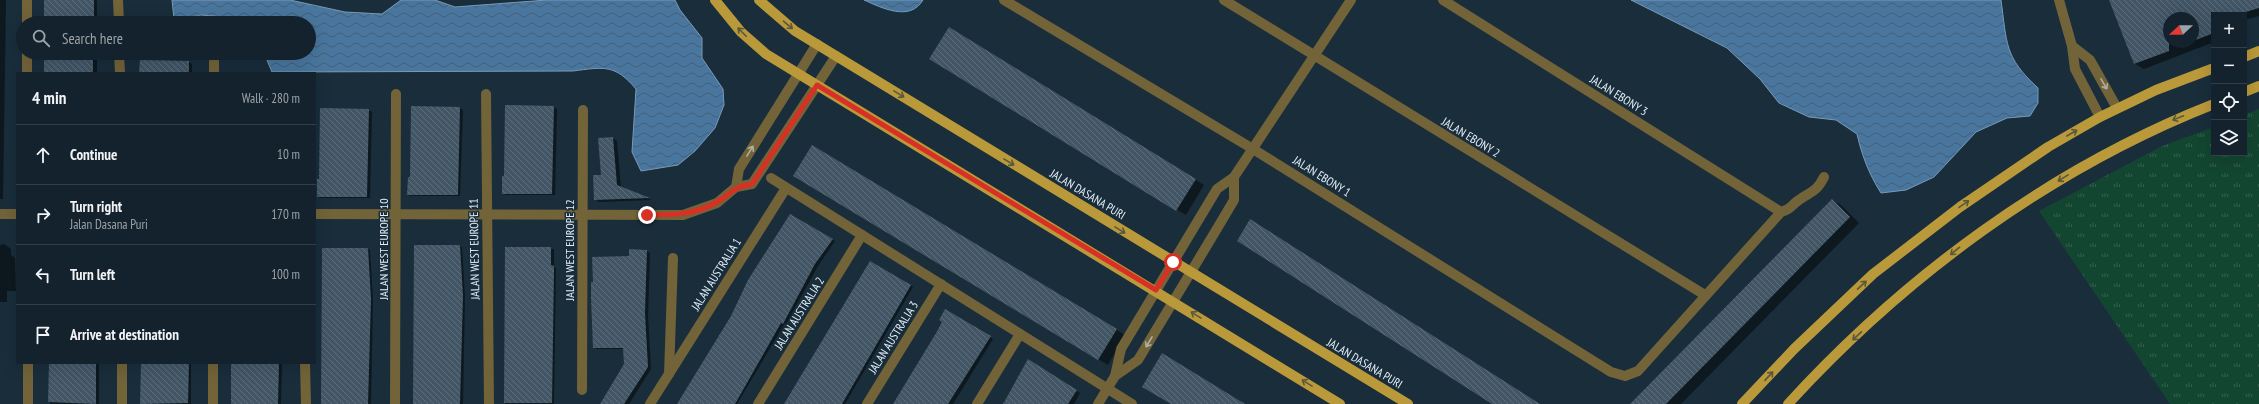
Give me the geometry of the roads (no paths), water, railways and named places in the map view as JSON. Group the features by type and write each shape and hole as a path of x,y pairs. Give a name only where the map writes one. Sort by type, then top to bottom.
{"main road":[{"path":"715,0 746,36 766,54 1156,290 1340,404"},
{"name":"JALAN DASANA PURI","path":"759,0 795,31 1190,273 1408,404"},
{"path":"2247,56 2259,51"},
{"path":"1742,404 1794,350 1873,274 1960,207 2048,147 2100,117 2117,108 2211,69"},
{"path":"2247,91 2259,86"},
{"path":"1788,404 1811,379 1893,302 1974,236 2062,178 2172,120 2211,105"}],"street":[{"path":"27,0 27,16"},
{"path":"118,0 119,16"},
{"name":"JALAN EBONY 1","path":"1004,0 1253,149 1611,372 1625,376 1638,371 1705,295"},
{"name":"JALAN EBONY 2","path":"1224,0 1314,57 1705,295"},
{"path":"1098,404 1115,376 1121,349 1217,189 1234,177 1351,0"},
{"name":"JALAN EBONY 3","path":"1443,0 1781,212"},
{"path":"2059,0 2072,46 2075,70 2100,117"},
{"path":"736,187 739,169 817,44"},
{"path":"2072,46 2090,60 2117,108"},
{"path":"316,214 683,215 716,203 736,187 752,184 836,56"},
{"path":"27,60 27,72"},
{"path":"119,60 120,72"},
{"path":"214,61 214,72"},
{"name":"JALAN WEST EUROPE 10","path":"395,404 396,94"},
{"name":"JALAN WEST EUROPE 11","path":"486,94 489,404"},
{"name":"JALAN WEST EUROPE 12","path":"582,390 583,110"},
{"path":"1115,376 1138,360 1174,301 1234,200 1234,177"},
{"path":"1705,295 1781,212 1790,210 1799,200 1814,192 1824,177"},
{"path":"771,178 1132,404"},
{"name":"JALAN AUSTRALIA 1","path":"650,404 786,188"},
{"path":"0,214 16,214"},
{"name":"JALAN AUSTRALIA 2","path":"758,404 862,235"},
{"name":"JALAN AUSTRALIA 1","path":"669,374 673,258"},
{"name":"JALAN AUSTRALIA 3","path":"867,404 941,284"},
{"path":"977,404 1020,334"},
{"path":"28,364 28,404"},
{"path":"122,364 122,404"},
{"path":"213,364 213,404"},
{"path":"305,364 306,404"}],"water":[{"path":"172,0 290,0 345,12 382,14 401,0 435,0 455,7 547,0 675,0 680,10 702,38 702,58 723,89 724,105 715,128 695,151 678,165 641,171 632,152 636,89 622,75 615,71 601,68 573,71 272,72 267,60 316,60 316,16 174,16"},
{"path":"864,0 923,0 917,7 903,12 887,9"},
{"path":"1631,0 2001,0 2006,39 2009,48 2019,67 2038,88 2038,103 2030,116 2007,118 1976,132 1934,177 1906,190 1881,193 1866,165 1857,134 1836,120 1809,117 1779,103 1760,79 1727,48"}]}
